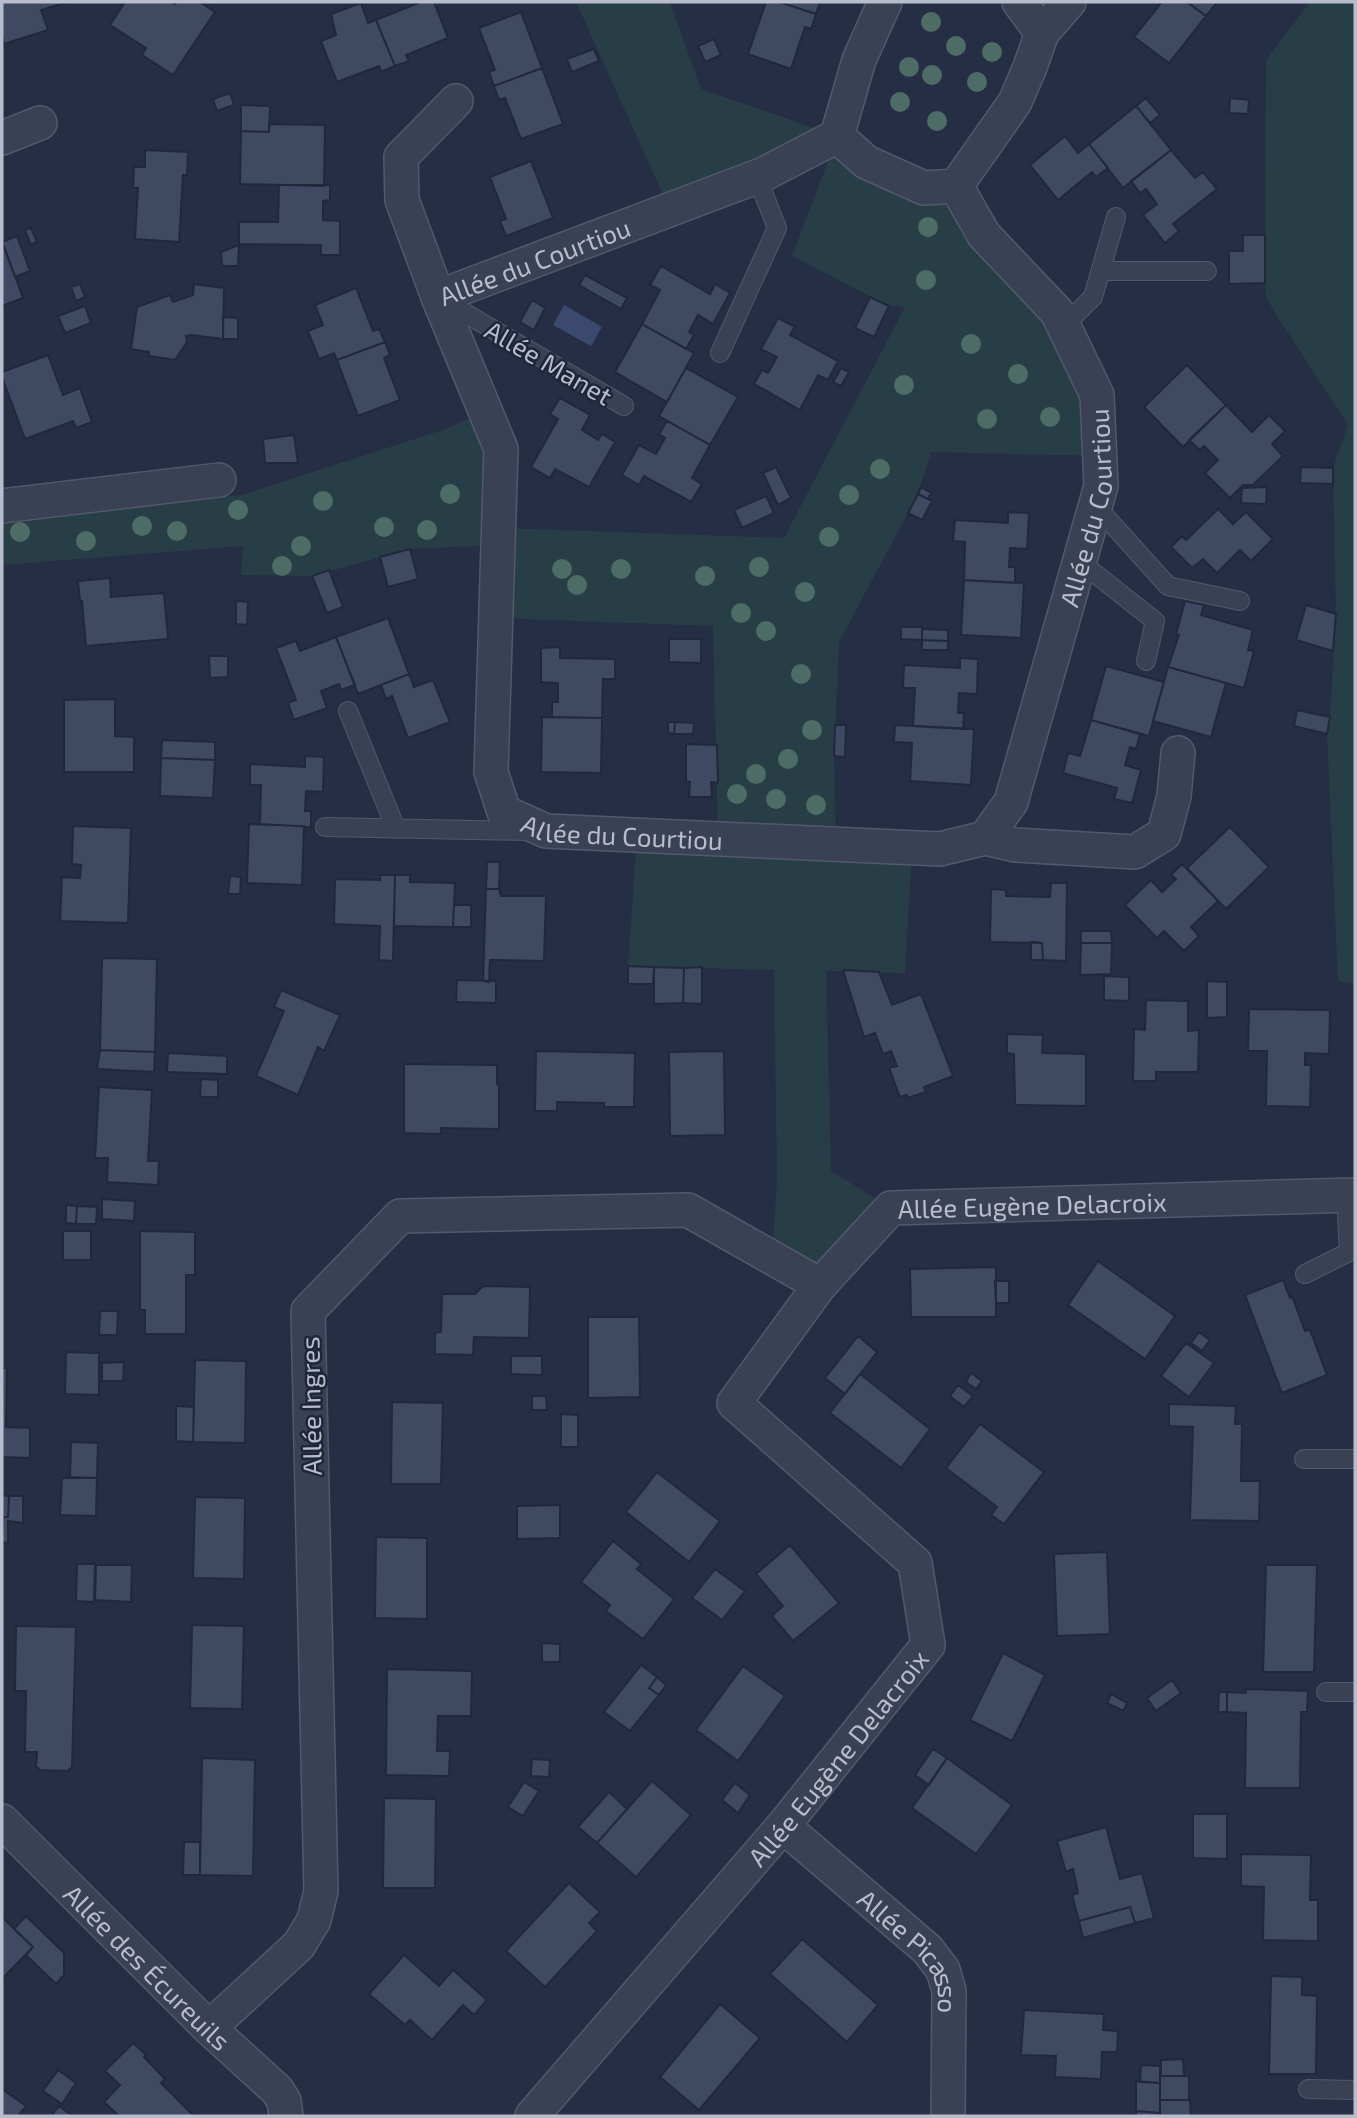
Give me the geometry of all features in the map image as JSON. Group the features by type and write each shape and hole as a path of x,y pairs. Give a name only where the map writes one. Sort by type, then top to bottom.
{"street":[{"path":"885,2 859,60 837,136 866,162 923,188 956,186 1015,102 1042,33 1069,2"},
{"path":"1018,2 1042,33"},
{"path":"438,297 402,200 401,157 456,101"},
{"path":"2,138 40,123"},
{"name":"Allée du Courtiou","path":"837,136 757,177 438,297 501,449 491,772 504,812 546,831 940,849 985,838 1011,802 1101,486 1097,395 1057,312 984,235 956,186"},
{"path":"2,506 219,480"},
{"path":"985,838 1015,845 1135,852 1164,834 1174,796 1178,753"},
{"name":"Allée Eugène Delacroix","path":"531,2116 783,1826 928,1645 915,1563 734,1404 820,1285 891,1208 1351,1195"},
{"name":"Allée Ingres","path":"209,2028 299,1945 314,1920 321,1891 308,1311 400,1216 688,1210 820,1285"},
{"name":"Allée des Écureuils","path":"2,1821 209,2028 277,2090 284,2101 286,2116"},
{"name":"Allée Picasso","path":"783,1826 927,1949 943,1970 949,1991 948,2116"}],"lane":[{"path":"720,353 778,228 757,177"},
{"path":"1064,326 1093,297 1116,218"},
{"path":"1101,271 1207,271"},
{"name":"Allée Manet","path":"438,297 624,407"},
{"path":"1095,505 1168,586 1240,601"},
{"path":"1079,561 1155,621 1146,661"},
{"path":"348,711 396,829"},
{"path":"325,828 546,831"},
{"path":"1305,1273 1349,1252 1351,1195"},
{"path":"1304,1459 1355,1459"},
{"path":"1326,1692 1355,1692"},
{"path":"1308,2089 1355,2090"}],"shaded area":[{"path":"576,2 670,2 701,89 837,136 956,186 1057,312 1099,456 931,452 918,494 839,642 834,756 836,845 912,848 905,973 826,971 831,1171 891,1208 820,1285 772,1258 777,1180 774,970 628,966 637,836 718,839 713,626 496,618 498,545 410,549 312,576 241,575 243,546 2,565 2,519 242,495 449,428 485,410 499,528 784,538 905,307 889,306 792,256 837,138 670,210"},
{"path":"1310,2 1355,2 1355,984 1338,981 1327,734 1336,614 1333,468 1348,425 1272,308 1266,295 1265,283 1266,60"}],"water":[{"path":"564,305 602,327 591,346 553,325"}],"building":[{"path":"2,2 68,2 41,10 48,30 4,44"},
{"path":"125,2 200,2 215,12 173,75 142,55 146,48 110,25"},
{"path":"421,2 434,2 448,38 406,55 409,61 395,66 376,20"},
{"path":"766,2 779,2 816,14 811,29 805,27 791,69 748,54"},
{"path":"779,2 820,2 816,14"},
{"path":"1162,2 1187,2 1206,16 1169,63 1134,37"},
{"path":"1187,2 1217,2 1206,16"},
{"path":"361,3 368,23 376,20 395,66 381,72 379,66 337,82 321,41 336,35 331,14"},
{"path":"521,12 542,68 494,86 489,72 495,70 479,28"},
{"path":"714,39 721,55 705,62 698,46"},
{"path":"594,49 599,61 572,72 567,59"},
{"path":"542,68 563,124 521,139 505,98 499,100 494,86"},
{"path":"230,93 234,105 217,111 213,99"},
{"path":"1146,98 1160,115 1150,123 1136,106"},
{"path":"1230,98 1249,100 1248,114 1229,113"},
{"path":"241,105 270,106 269,132 241,131"},
{"path":"1136,106 1171,150 1123,188 1089,144"},
{"path":"269,124 325,125 324,186 240,184 241,131 269,132"},
{"path":"1065,136 1078,153 1089,144 1108,168 1096,177 1092,172 1058,200 1030,165"},
{"path":"145,150 188,152 187,175 183,175 179,242 135,239 138,188 133,188 134,167 145,167"},
{"path":"1171,150 1195,178 1203,172 1217,189 1173,224 1179,231 1165,243 1143,215 1157,204 1146,189 1140,193 1131,181"},
{"path":"531,161 553,218 506,236 500,221 506,219 490,177"},
{"path":"279,185 330,185 330,200 323,201 323,220 340,221 340,255 321,255 321,245 239,244 239,222 278,222"},
{"path":"31,228 37,242 31,245 25,230"},
{"path":"1243,235 1265,235 1265,283 1229,284 1229,251 1243,251"},
{"path":"17,236 30,271 15,277 2,242"},
{"path":"2,241 23,298 2,306"},
{"path":"239,245 238,266 222,266 221,252"},
{"path":"661,266 710,294 715,284 730,293 713,324 698,315 689,332 694,335 686,349 642,324 660,290 650,285"},
{"path":"585,275 627,298 621,309 579,285"},
{"path":"80,284 85,297 76,301 71,287"},
{"path":"194,284 224,288 223,339 186,336 187,342 175,360 149,356 149,352 131,349 137,307 170,295 173,302 193,295"},
{"path":"356,288 373,331 379,329 385,342 337,360 334,353 319,359 308,331 323,325 315,305"},
{"path":"870,297 889,306 874,337 855,328"},
{"path":"532,300 545,308 534,330 520,322"},
{"path":"85,306 91,323 65,333 58,316"},
{"path":"223,317 238,318 238,339 223,339"},
{"path":"778,318 795,327 790,335 838,361 828,380 818,375 800,410 754,384 762,370 768,373 777,357 761,349"},
{"path":"642,324 694,353 667,402 615,372"},
{"path":"385,342 390,355 384,358 400,400 358,416 337,360"},
{"path":"48,355 63,395 80,388 92,422 76,428 73,421 25,439 2,372"},
{"path":"1187,365 1226,405 1183,447 1144,407"},
{"path":"686,368 738,397 710,445 659,416"},
{"path":"841,368 849,372 841,386 833,382"},
{"path":"560,398 590,415 582,430 598,440 602,434 615,442 589,487 555,469 550,478 531,467 558,419 550,414"},
{"path":"1226,405 1252,432 1269,415 1285,431 1272,444 1283,456 1253,485 1243,485 1230,498 1205,473 1218,460 1204,446 1200,450 1189,440"},
{"path":"667,421 710,445 692,478 702,484 691,502 644,476 639,485 622,475 639,445 656,454 665,438 659,434"},
{"path":"294,435 298,463 265,463 263,439"},
{"path":"776,467 791,498 778,505 763,473"},
{"path":"1301,467 1333,468 1333,484 1300,483"},
{"path":"921,487 931,493 928,499 918,494"},
{"path":"1267,487 1266,504 1241,503 1242,488"},
{"path":"918,494 932,501 922,520 908,513"},
{"path":"766,496 774,513 742,528 734,510"},
{"path":"1218,509 1233,524 1246,512 1273,539 1251,561 1240,550 1217,573 1203,559 1192,568 1171,547 1182,536 1186,540"},
{"path":"1008,512 1029,513 1027,549 1010,548 1009,567 1015,567 1015,583 964,580 965,542 953,541 955,520 1008,523"},
{"path":"410,549 418,579 388,587 380,557"},
{"path":"329,570 343,607 327,613 312,576"},
{"path":"110,578 111,597 164,593 168,639 86,646 78,581"},
{"path":"964,580 1024,583 1021,638 961,635"},
{"path":"236,601 248,602 247,625 236,624"},
{"path":"1185,601 1204,605 1201,615 1253,630 1248,650 1254,651 1244,688 1168,667 1179,635 1176,634"},
{"path":"1306,605 1336,614 1333,651 1296,640"},
{"path":"388,618 409,674 358,694 336,637"},
{"path":"901,627 922,627 922,640 901,639"},
{"path":"922,629 948,630 948,641 922,640"},
{"path":"336,637 355,685 341,690 339,684 321,691 327,708 294,720 288,703 296,700 276,648 296,641 300,651"},
{"path":"669,639 701,639 701,663 669,662"},
{"path":"922,640 948,641 948,650 922,650"},
{"path":"560,647 560,658 615,659 615,679 603,679 602,718 552,717 552,702 558,702 558,683 541,682 541,648"},
{"path":"209,656 228,656 228,677 210,678"},
{"path":"960,658 978,659 977,694 959,693 958,713 964,713 963,729 913,726 915,688 903,688 904,665 960,668"},
{"path":"1106,666 1164,682 1149,736 1091,720"},
{"path":"1168,667 1226,683 1211,737 1153,721"},
{"path":"409,674 414,687 433,680 450,722 408,738 392,696 386,699 381,685"},
{"path":"115,699 115,736 134,737 134,772 64,772 64,700"},
{"path":"1297,710 1330,717 1327,734 1294,726"},
{"path":"542,717 602,718 601,773 541,772"},
{"path":"1091,720 1140,734 1136,749 1130,747 1125,765 1141,770 1132,803 1114,799 1117,788 1063,773 1068,753 1080,756"},
{"path":"668,722 675,722 674,734 668,733"},
{"path":"675,722 694,723 693,734 674,734"},
{"path":"835,725 846,725 845,757 834,756"},
{"path":"895,725 974,729 971,785 910,781 912,743 894,742"},
{"path":"162,740 215,742 215,760 161,758"},
{"path":"686,744 717,745 718,783 711,782 712,797 689,797 690,782 686,782"},
{"path":"305,756 324,757 323,792 306,791 305,811 311,811 311,827 260,824 261,785 250,785 250,764 305,767"},
{"path":"161,758 215,760 213,798 160,796"},
{"path":"249,824 304,826 302,885 247,883"},
{"path":"73,826 131,828 128,923 60,921 62,877 80,878 81,865 72,864"},
{"path":"1230,827 1269,867 1226,909 1187,868"},
{"path":"487,862 500,862 499,889 486,889"},
{"path":"1182,864 1218,901 1191,927 1199,936 1184,951 1164,931 1157,938 1125,905 1151,880 1162,892 1176,879 1171,875"},
{"path":"380,875 395,875 393,961 379,960 380,926 334,924 335,879 380,880"},
{"path":"395,875 410,875 410,882 455,883 453,927 394,926"},
{"path":"230,876 241,877 240,894 228,894"},
{"path":"1051,883 1067,883 1066,961 1043,960 1042,943 990,942 991,889 1006,890 1006,896 1050,897"},
{"path":"486,889 499,889 501,896 546,896 544,961 490,960 489,982 483,981"},
{"path":"454,905 471,905 471,927 453,927"},
{"path":"1081,931 1111,931 1112,943 1081,943"},
{"path":"1031,942 1042,943 1043,960 1031,960"},
{"path":"1081,943 1112,943 1111,974 1080,975"},
{"path":"102,958 157,959 155,1052 100,1050"},
{"path":"628,966 654,967 653,984 628,984"},
{"path":"654,967 684,968 683,1003 654,1004"},
{"path":"702,967 702,1004 683,1003 684,968"},
{"path":"843,970 879,972 892,1005 921,994 953,1076 924,1087 926,1092 908,1098 907,1095 900,1097 889,1068 897,1066 891,1051 883,1054 875,1033 864,1037"},
{"path":"1104,976 1129,977 1129,1001 1104,1000"},
{"path":"457,980 496,981 496,1003 456,1002"},
{"path":"1207,981 1227,982 1227,1017 1207,1018"},
{"path":"281,990 340,1015 324,1051 318,1047 298,1095 256,1076 284,1011 274,1007"},
{"path":"1146,1000 1188,1001 1188,1031 1199,1030 1198,1072 1156,1072 1156,1081 1133,1081 1134,1029 1145,1030"},
{"path":"1249,1009 1330,1010 1329,1054 1305,1053 1305,1065 1311,1065 1310,1107 1266,1106 1267,1051 1248,1051"},
{"path":"1007,1034 1043,1035 1042,1053 1086,1054 1086,1106 1015,1105 1014,1054 1007,1053"},
{"path":"100,1050 155,1052 154,1072 97,1069"},
{"path":"536,1051 635,1053 634,1107 557,1102 557,1111 535,1111"},
{"path":"724,1051 725,1135 670,1136 669,1052"},
{"path":"168,1053 227,1056 227,1074 167,1072"},
{"path":"404,1064 497,1065 499,1129 441,1128 441,1134 404,1133"},
{"path":"201,1079 218,1080 218,1097 200,1097"},
{"path":"99,1087 152,1090 148,1161 159,1161 158,1185 107,1182 108,1158 95,1158"},
{"path":"102,1199 135,1201 134,1221 102,1219"},
{"path":"66,1205 77,1206 76,1224 66,1223"},
{"path":"77,1206 97,1207 96,1224 76,1224"},
{"path":"63,1231 91,1231 91,1260 63,1260"},
{"path":"140,1231 195,1232 195,1275 186,1275 186,1334 145,1334 145,1310 140,1310"},
{"path":"1098,1261 1175,1316 1145,1359 1068,1305"},
{"path":"996,1267 996,1317 911,1317 910,1269"},
{"path":"1283,1280 1305,1331 1310,1330 1327,1375 1282,1393 1245,1295"},
{"path":"995,1281 1009,1281 1009,1303 996,1303"},
{"path":"483,1286 530,1287 529,1338 474,1337 473,1355 435,1354 435,1333 441,1332 442,1294 475,1294"},
{"path":"100,1311 118,1311 117,1335 99,1335"},
{"path":"588,1317 639,1317 640,1397 588,1398"},
{"path":"1199,1332 1210,1340 1202,1351 1191,1343"},
{"path":"858,1336 877,1352 845,1394 825,1378"},
{"path":"1186,1343 1214,1363 1189,1397 1161,1376"},
{"path":"66,1352 99,1353 99,1395 65,1394"},
{"path":"511,1356 542,1356 542,1375 511,1374"},
{"path":"195,1360 246,1361 245,1443 193,1442"},
{"path":"124,1362 123,1381 102,1381 102,1363"},
{"path":"2,1368 7,1368 6,1427 30,1428 30,1458 2,1457"},
{"path":"971,1373 982,1381 976,1389 966,1382"},
{"path":"860,1374 930,1429 901,1468 830,1413"},
{"path":"958,1385 973,1396 964,1407 950,1396"},
{"path":"532,1396 546,1396 547,1410 532,1410"},
{"path":"392,1402 443,1403 441,1484 391,1484"},
{"path":"1169,1404 1236,1406 1235,1424 1242,1424 1241,1481 1260,1481 1259,1521 1190,1520 1193,1427 1169,1426"},
{"path":"176,1406 194,1407 193,1442 176,1441"},
{"path":"561,1414 578,1415 578,1447 561,1447"},
{"path":"980,1424 1044,1472 1004,1524 991,1515 997,1507 946,1468"},
{"path":"71,1442 98,1443 97,1478 70,1477"},
{"path":"657,1472 720,1521 689,1562 626,1512"},
{"path":"62,1478 97,1478 96,1516 60,1515"},
{"path":"2,1495 9,1496 8,1517 2,1517"},
{"path":"9,1496 23,1496 23,1523 8,1521 8,1543 2,1542 3,1517 8,1517"},
{"path":"195,1497 245,1498 244,1579 193,1578"},
{"path":"560,1505 560,1538 517,1539 517,1506"},
{"path":"376,1537 427,1538 427,1619 375,1618"},
{"path":"613,1541 641,1564 637,1569 674,1599 643,1639 606,1611 610,1605 581,1582"},
{"path":"790,1545 839,1603 793,1641 772,1616 783,1606 756,1574"},
{"path":"1107,1552 1110,1634 1057,1636 1054,1554"},
{"path":"77,1564 95,1564 94,1602 76,1601"},
{"path":"96,1565 132,1565 131,1602 95,1600"},
{"path":"1266,1565 1317,1565 1314,1672 1263,1672"},
{"path":"715,1569 745,1591 722,1620 692,1598"},
{"path":"192,1625 244,1626 242,1709 190,1708"},
{"path":"16,1626 76,1627 72,1767 68,1771 40,1770 36,1766 37,1752 25,1752 26,1691 15,1691"},
{"path":"542,1643 560,1644 560,1662 542,1662"},
{"path":"1003,1653 1045,1675 1012,1741 970,1720"},
{"path":"641,1665 657,1677 649,1688 659,1695 630,1731 604,1712"},
{"path":"743,1666 785,1696 738,1761 696,1730"},
{"path":"387,1669 472,1671 471,1716 438,1716 437,1751 450,1751 449,1776 386,1775"},
{"path":"657,1677 666,1685 659,1695 649,1688"},
{"path":"1172,1680 1181,1693 1156,1711 1147,1698"},
{"path":"1246,1689 1308,1691 1307,1712 1301,1712 1300,1788 1245,1788 1246,1713 1227,1712 1227,1692 1246,1693"},
{"path":"1219,1692 1227,1692 1227,1712 1218,1712"},
{"path":"1111,1694 1127,1703 1123,1711 1107,1703"},
{"path":"933,1749 947,1758 929,1785 915,1775"},
{"path":"202,1758 255,1760 253,1876 200,1875"},
{"path":"947,1758 1012,1805 976,1854 912,1808"},
{"path":"532,1759 550,1760 549,1777 531,1776"},
{"path":"652,1781 691,1815 636,1877 597,1843"},
{"path":"524,1782 539,1791 523,1816 508,1807"},
{"path":"735,1783 750,1795 738,1813 722,1800"},
{"path":"609,1792 627,1809 597,1843 578,1827"},
{"path":"384,1798 436,1799 435,1888 383,1888"},
{"path":"1193,1814 1227,1814 1227,1859 1193,1858"},
{"path":"1106,1827 1120,1879 1142,1873 1154,1918 1135,1923 1130,1907 1079,1921 1072,1895 1078,1893 1073,1869 1066,1872 1057,1841"},
{"path":"184,1842 200,1842 200,1875 183,1875"},
{"path":"1241,1854 1311,1855 1310,1900 1318,1900 1318,1941 1263,1940 1264,1887 1241,1886"},
{"path":"569,1883 600,1912 589,1923 597,1931 545,1987 506,1951"},
{"path":"1130,1907 1135,1923 1083,1938 1079,1921"},
{"path":"26,1916 64,1953 64,1975 56,1984 26,1955 33,1947 14,1929"},
{"path":"2,1917 33,1947 2,1979"},
{"path":"802,1939 878,2005 847,2042 770,1974"},
{"path":"404,1955 439,1986 453,1970 487,2000 474,2015 463,2005 432,2040 410,2020 405,2025 369,1994"},
{"path":"1271,1976 1302,1977 1302,1995 1317,1996 1316,2074 1269,2074"},
{"path":"720,2004 760,2038 699,2110 660,2077"},
{"path":"1024,2010 1104,2014 1103,2030 1118,2031 1117,2052 1102,2052 1101,2079 1055,2077 1056,2056 1021,2055"},
{"path":"133,2043 165,2079 161,2083 193,2115 119,2116 104,2102 120,2085 105,2071"},
{"path":"1183,2059 1184,2076 1161,2076 1161,2060"},
{"path":"1141,2065 1160,2066 1160,2083 1140,2082"},
{"path":"58,2070 76,2083 62,2104 43,2091"},
{"path":"1160,2076 1189,2076 1189,2100 1160,2100"},
{"path":"1136,2081 1160,2083 1160,2113 1136,2111"},
{"path":"2,2089 26,2106 18,2116 2,2116"},
{"path":"1160,2100 1190,2100 1191,2116 1160,2116"},
{"path":"59,2106 73,2116 51,2116"},
{"path":"1136,2111 1160,2113 1160,2116 1136,2116"}]}
